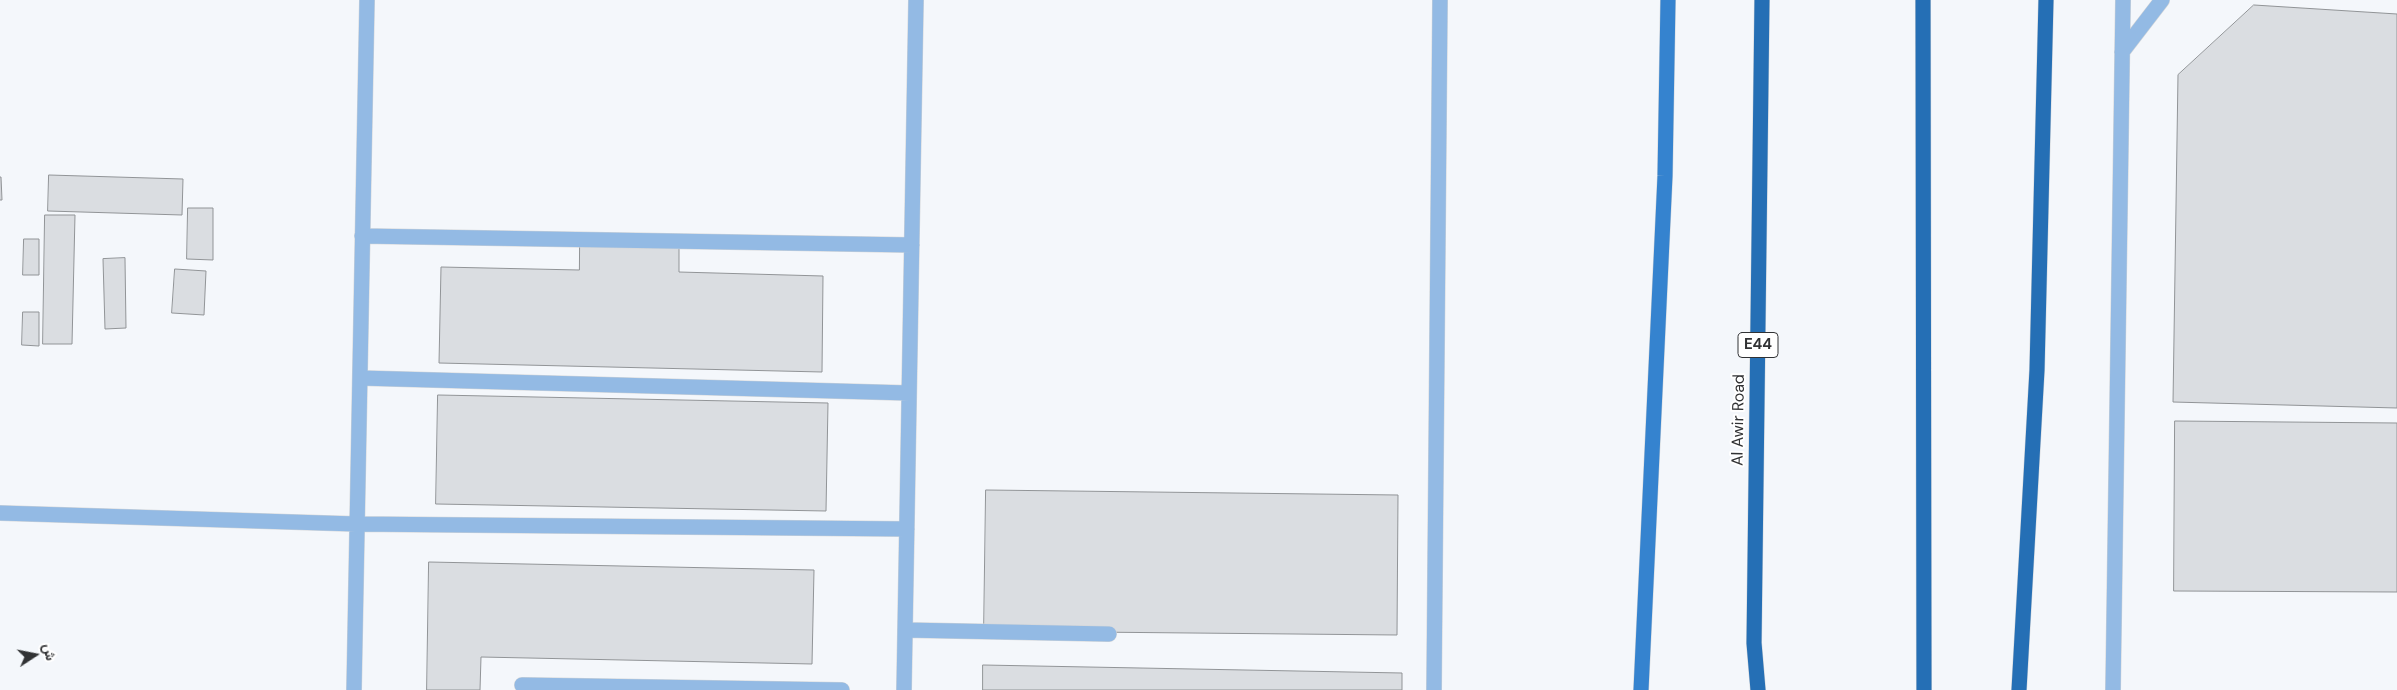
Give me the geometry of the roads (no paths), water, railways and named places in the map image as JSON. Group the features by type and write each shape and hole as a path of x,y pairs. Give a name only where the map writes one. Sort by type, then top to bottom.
{"highway":[{"name":"Al Awir Road","path":"1758,690 1754,643 1762,0"},
{"path":"1923,0 1924,690"},
{"path":"2018,690 2037,379 2046,0"},
{"path":"1749,690 1754,643"}],"main road":[{"path":"1641,690 1665,186 1668,0"}],"street":[{"path":"354,690 367,0"},
{"path":"904,690 916,0"},
{"path":"1434,690 1440,0"},
{"path":"2113,690 2123,0"},
{"path":"2122,52 2162,0"},
{"path":"362,236 912,245"},
{"path":"360,378 909,393"},
{"path":"0,513 356,524 907,529"},
{"path":"905,630 1109,634"},
{"path":"522,685 842,690"}]}
